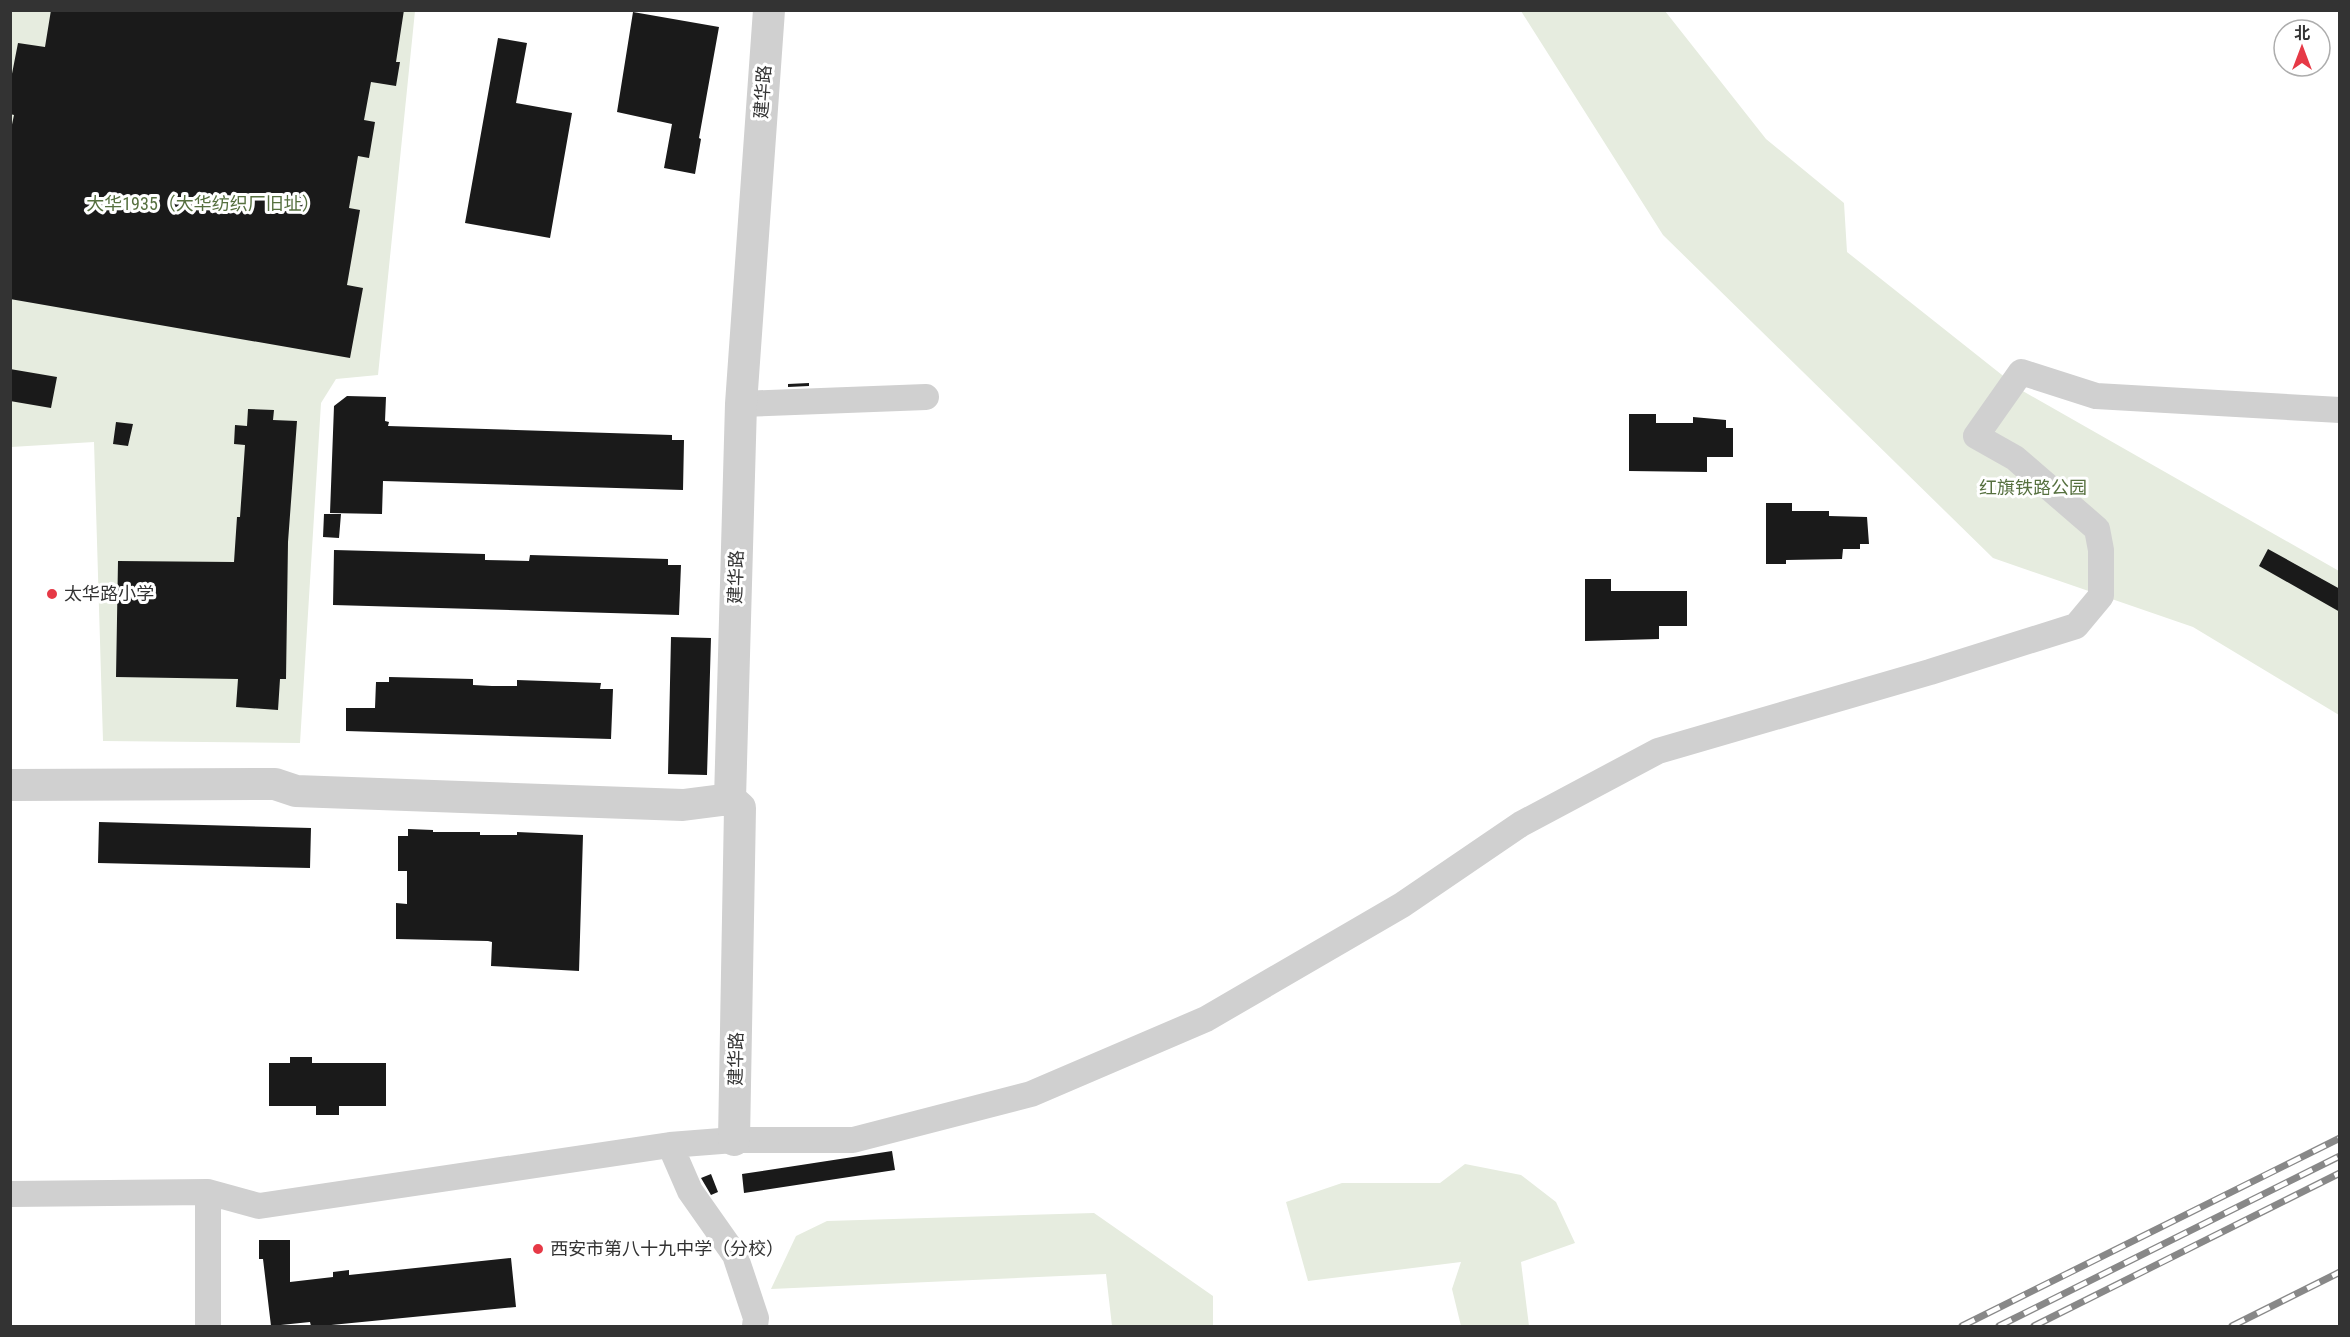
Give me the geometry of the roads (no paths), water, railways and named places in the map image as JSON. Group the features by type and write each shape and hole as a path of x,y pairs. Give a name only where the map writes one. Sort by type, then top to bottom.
{"street":[{"name":"建华路","path":"734,1140 740,808 730,799 741,404 769,10"},
{"path":"10,1194 208,1192 259,1206 670,1145 734,1140 853,1140 1031,1094 1206,1019 1402,905 1521,824 1658,751 1930,672 2076,626 2101,596 2101,550 2097,529 2015,458 1976,436 2021,372 2096,396 2340,410"},
{"path":"741,404 926,397"},
{"path":"10,785 275,784 296,791 683,805 730,799"},
{"path":"670,1145 690,1191 735,1255 756,1318 755,1326"},
{"path":"208,1192 208,1326"}],"railway":[{"path":"1962,1326 2340,1138"},
{"path":"1999,1326 2340,1156"},
{"path":"2034,1326 2340,1173"},
{"path":"2232,1326 2340,1272"}],"place":[{"name":"太华路小学","path":"52,594"},
{"name":"西安市第八十九中学（分校）","path":"538,1249"}],"park label":[{"name":"大华1935（大华纺织厂旧址）","path":"203,204"},
{"name":"红旗铁路公园","path":"2033,488"}]}
